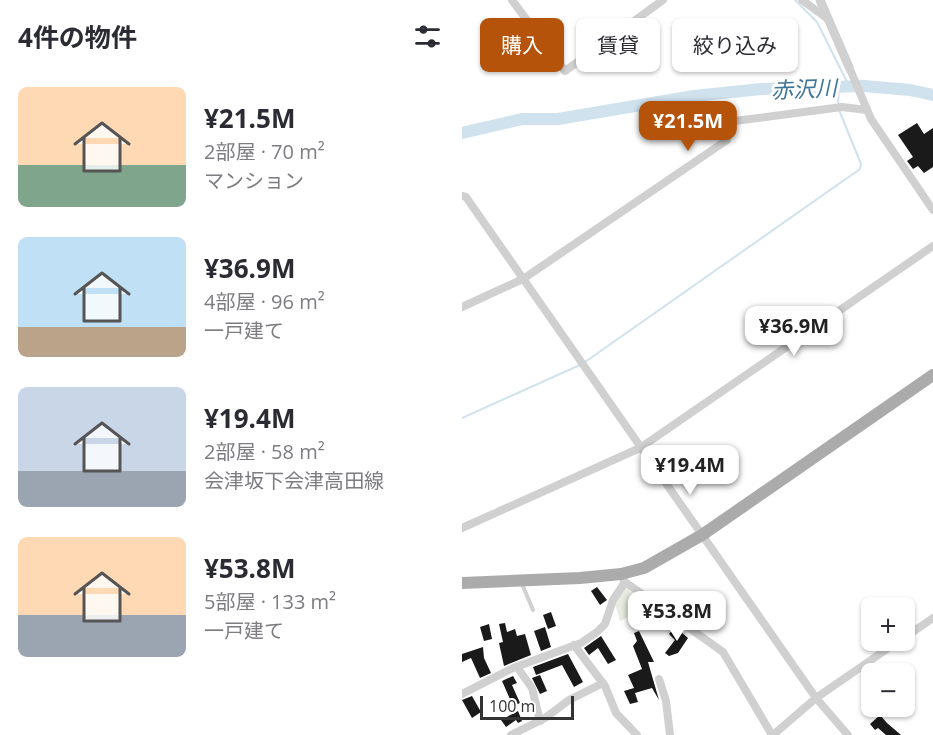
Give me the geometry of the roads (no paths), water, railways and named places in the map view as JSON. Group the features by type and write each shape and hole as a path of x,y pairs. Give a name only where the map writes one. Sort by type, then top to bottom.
{"main road":[{"path":"462,583 623,578 702,535 933,375"}],"street":[{"path":"512,0 565,71 663,0"},
{"path":"802,0 828,19"},
{"path":"819,0 866,109 877,129 933,210"},
{"path":"462,307 524,279 727,140 727,122 842,106 866,109"},
{"path":"462,196 466,197 524,279 816,698 848,735"},
{"path":"462,528 640,448 933,246"},
{"path":"462,694 517,667 574,645 605,624 623,578 723,652 772,735 816,698 884,651"},
{"path":"915,630 933,618"},
{"path":"574,645 603,683 614,710 638,735"},
{"path":"517,667 532,687 540,721"},
{"path":"659,679 666,701 670,735"},
{"path":"510,735 540,721 569,700 603,683"}],"lane":[{"path":"521,580 533,610"}],"waterway":[{"path":"795,0 817,22 849,86"},
{"name":"赤沢川","path":"462,133 522,119 558,119 694,96 761,89 864,86 910,90 933,95"},
{"path":"838,104 839,87"},
{"path":"585,362 860,169 861,164 839,110"},
{"path":"462,418 580,365"}]}
